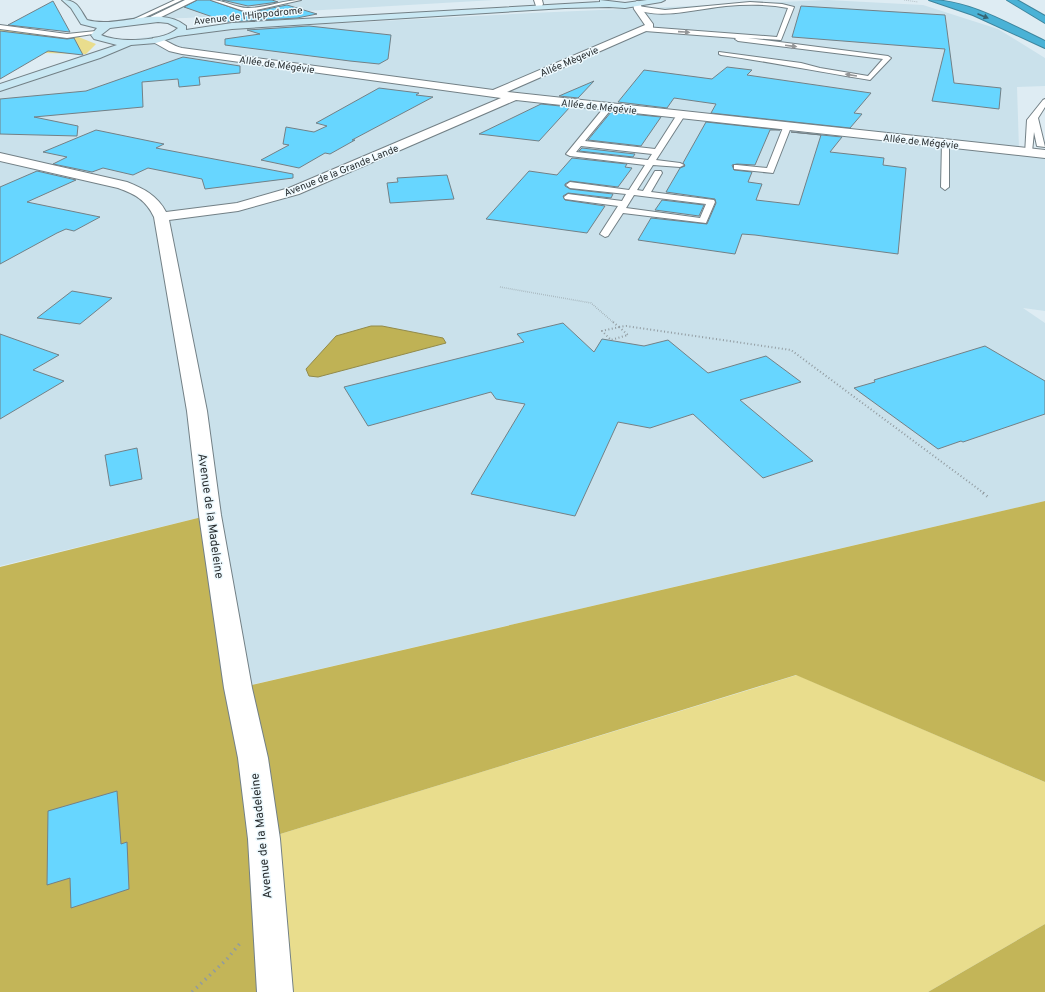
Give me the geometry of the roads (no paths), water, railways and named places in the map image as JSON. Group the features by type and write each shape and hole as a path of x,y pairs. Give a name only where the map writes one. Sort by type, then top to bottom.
{"highway":[{"path":"933,0 958,6"},
{"path":"939,0 958,6 1045,45"},
{"path":"1011,0 1045,20"},
{"path":"1025,25 1045,37"}],"main road":[{"path":"66,0 77,10 84,22 108,26"},
{"name":"Avenue de l'Hippodrome","path":"108,26 133,21 148,20 192,24 538,2 601,0"},
{"path":"639,4 661,0"},
{"name":"Avenue de l'Hippodrome","path":"134,42 156,40 175,34 232,26 608,2 621,6 639,4"},
{"path":"175,23 183,28 175,34"},
{"path":"108,26 96,33 96,35 99,38 109,41 134,42"},
{"path":"97,56 113,45 109,41"},
{"path":"0,88 97,56 134,42"}],"street":[{"path":"148,20 192,0"},
{"path":"639,4 647,26"},
{"path":"621,6 631,9 647,26"},
{"name":"Allée Mègevie","path":"493,94 647,26"},
{"name":"Allée de Mégévie","path":"156,40 172,49 182,51 513,97 945,144 1039,150"},
{"name":"Avenue de la Grande Lande","path":"161,217 238,206 294,191 513,97"},
{"name":"Avenue de la Madeleine","path":"0,157 122,185 141,192 155,205 161,217 197,411 210,515 238,688 254,765 264,839 275,992"}],"lane":[{"path":"133,21 178,0"},
{"path":"214,0 247,10 298,0"},
{"path":"639,4 650,12 667,13 715,5 764,3 791,7 779,39 647,26"},
{"path":"647,26 661,21 667,13"},
{"path":"84,22 82,25 90,40 109,41"},
{"path":"0,27 67,36 96,33"},
{"path":"721,52 870,78 888,58 738,39"},
{"path":"1039,150 1031,120 1035,117 1045,100"},
{"path":"609,108 570,154 680,165"},
{"path":"605,234 680,115"},
{"path":"1035,117 1039,150"},
{"path":"737,167 770,171 787,127"},
{"path":"579,143 657,152"},
{"path":"945,144 945,187"},
{"path":"646,194 658,173"},
{"path":"568,197 703,221 711,202 570,184"}]}
